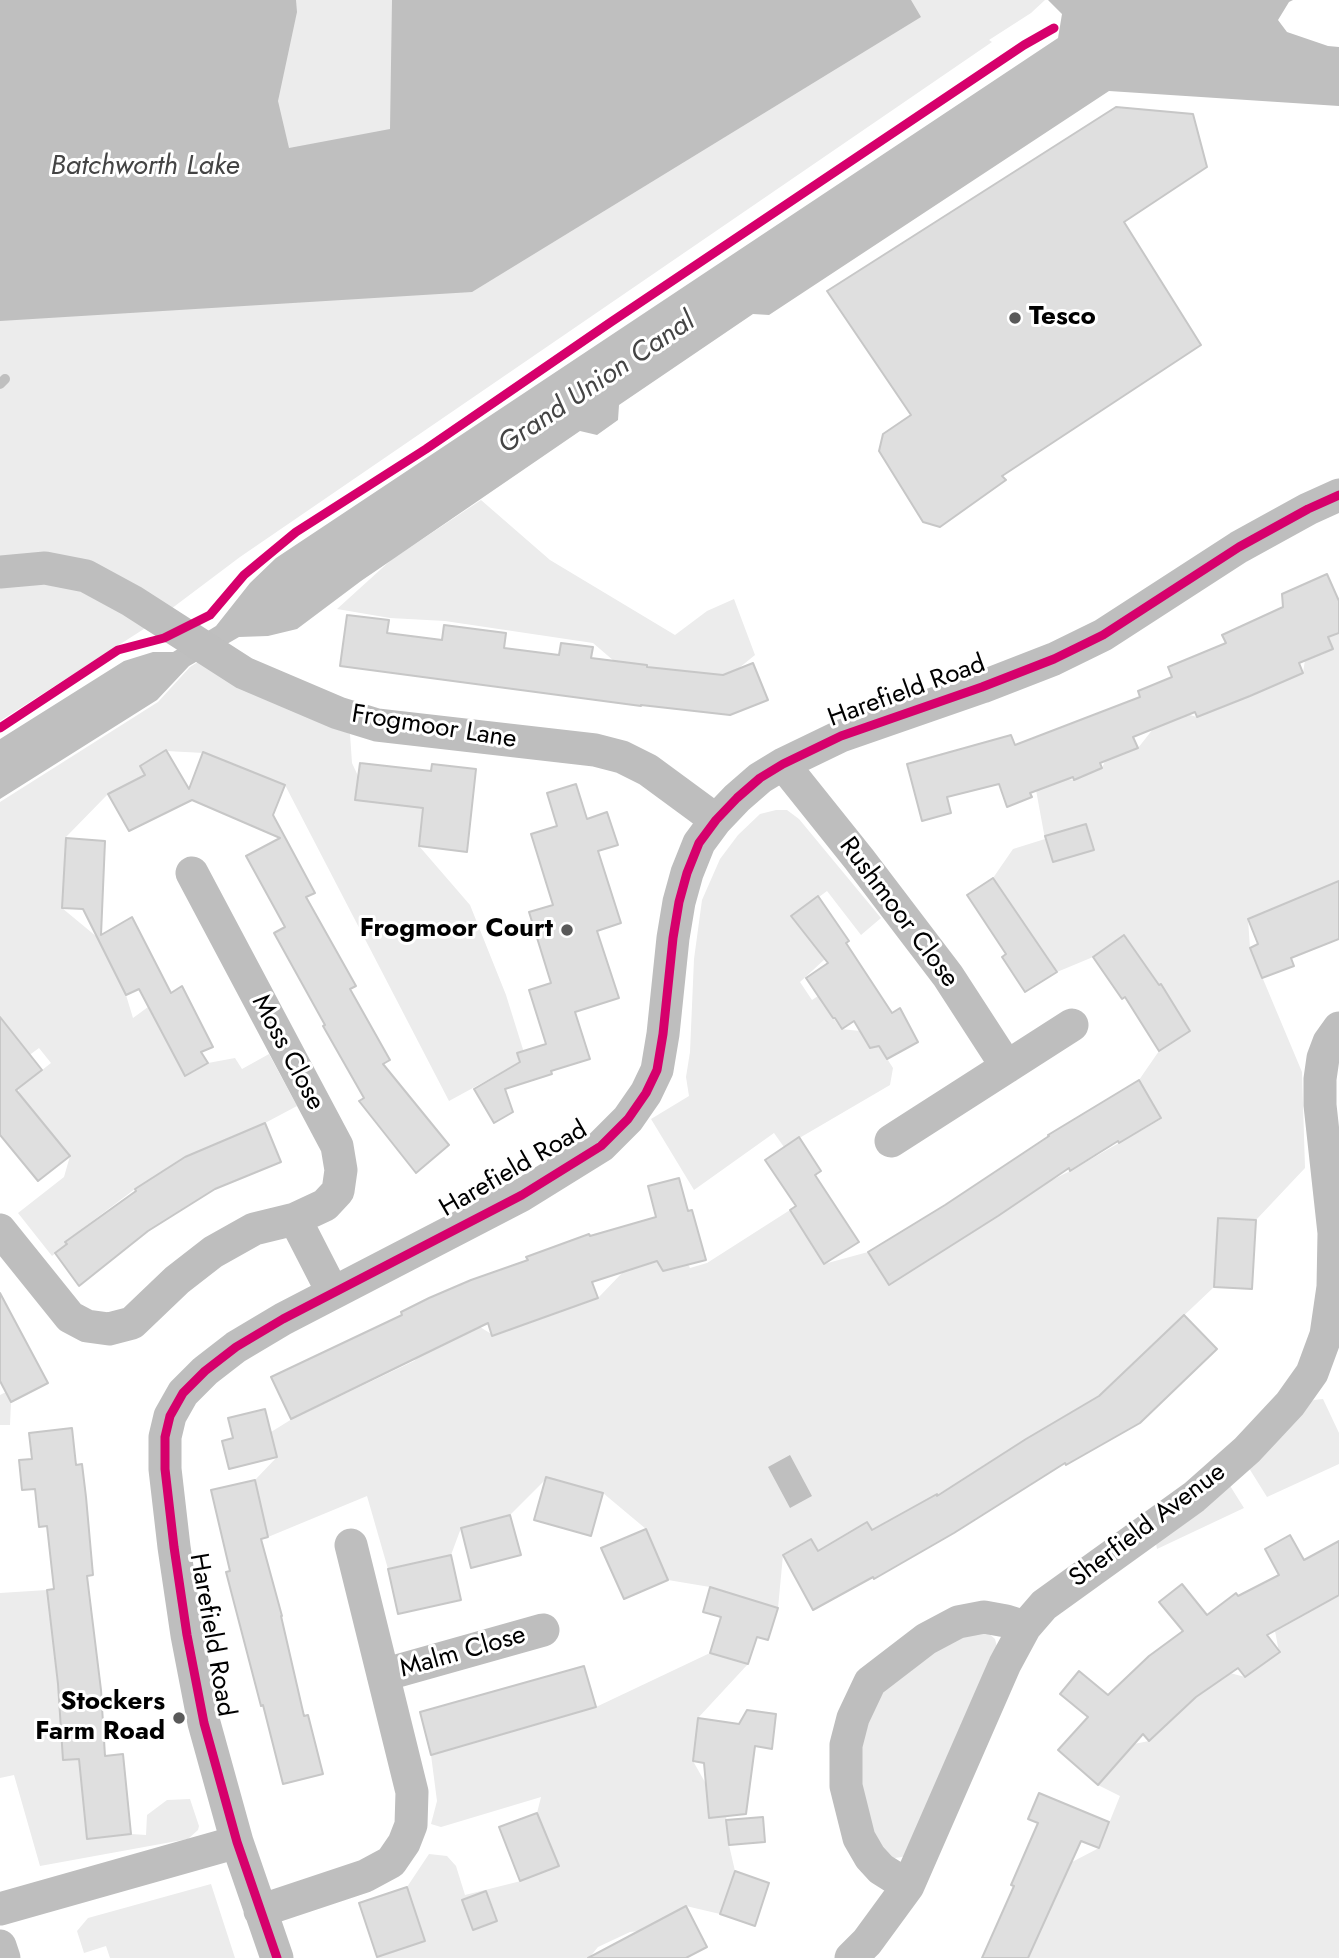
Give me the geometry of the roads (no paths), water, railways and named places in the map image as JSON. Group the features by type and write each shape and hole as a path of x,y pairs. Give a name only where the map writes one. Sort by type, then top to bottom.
{"street":[{"name":"Harefield Road","path":"277,1958 237,1842 204,1723 187,1635 165,1469 165,1437 170,1416 183,1393 205,1371 236,1347 283,1319 532,1189 601,1146 628,1119 646,1093 657,1070 679,902 687,873 699,843 716,820 760,778 841,736 1054,659 1103,635 1239,547 1339,495"},
{"name":"Frogmoor Lane","path":"0,572 45,568 86,576 132,601 244,673 338,713 377,725 595,750 622,757 648,770 716,820"},
{"name":"Rushmoor Close","path":"783,764 948,976 1007,1067"},
{"name":"Moss Close","path":"192,873 337,1146 341,1170 338,1191 325,1205 295,1219"},
{"path":"891,1141 1072,1025"},
{"name":"Sherfield Avenue","path":"851,1958 867,1942 908,1886 1005,1664 1025,1627 1044,1605 1194,1497 1255,1441 1290,1404 1326,1378 1325,1335 1333,1287 1334,1233 1322,1130 1320,1079 1323,1058 1329,1042 1339,1028"},
{"path":"0,1230 70,1317 88,1326 109,1329 132,1323 177,1280 213,1252 254,1229 295,1219 333,1293"},
{"name":"Malm Close","path":"260,1911 365,1876 391,1862 404,1843 411,1825 412,1792 351,1545"},
{"path":"908,1886 881,1869 859,1838 846,1786 846,1745 853,1718 870,1682 926,1639 958,1622 984,1617 1025,1627"},
{"name":"Malm Close","path":"383,1675 543,1630"},
{"path":"0,1909 237,1842"},
{"path":"0,1946 4,1958"}],"water":[{"name":"Batchworth Lake","path":"0,0 296,0 297,12 278,101 289,148 390,129 392,0 911,0 921,17 472,292 0,321"},
{"name":"Grand Union Canal","path":"1048,0 1293,0 1278,20 1287,32 1339,47 1339,106 1109,91 769,315 753,314 619,405 618,420 597,435 580,431 361,581 297,629 268,636 239,637 189,666 157,700 0,799 0,739 124,661 153,652 173,652 216,626 250,583 276,558 1058,38 1062,14"},
{"path":"790,1455 812,1496 790,1508 768,1467"}],"waterway":[{"path":"0,384 5,379"}],"place":[{"name":"Tesco","path":"1015,318"},
{"name":"Frogmoor Court","path":"567,930"},
{"name":"Stockers Farm Road","path":"179,1718"}]}
